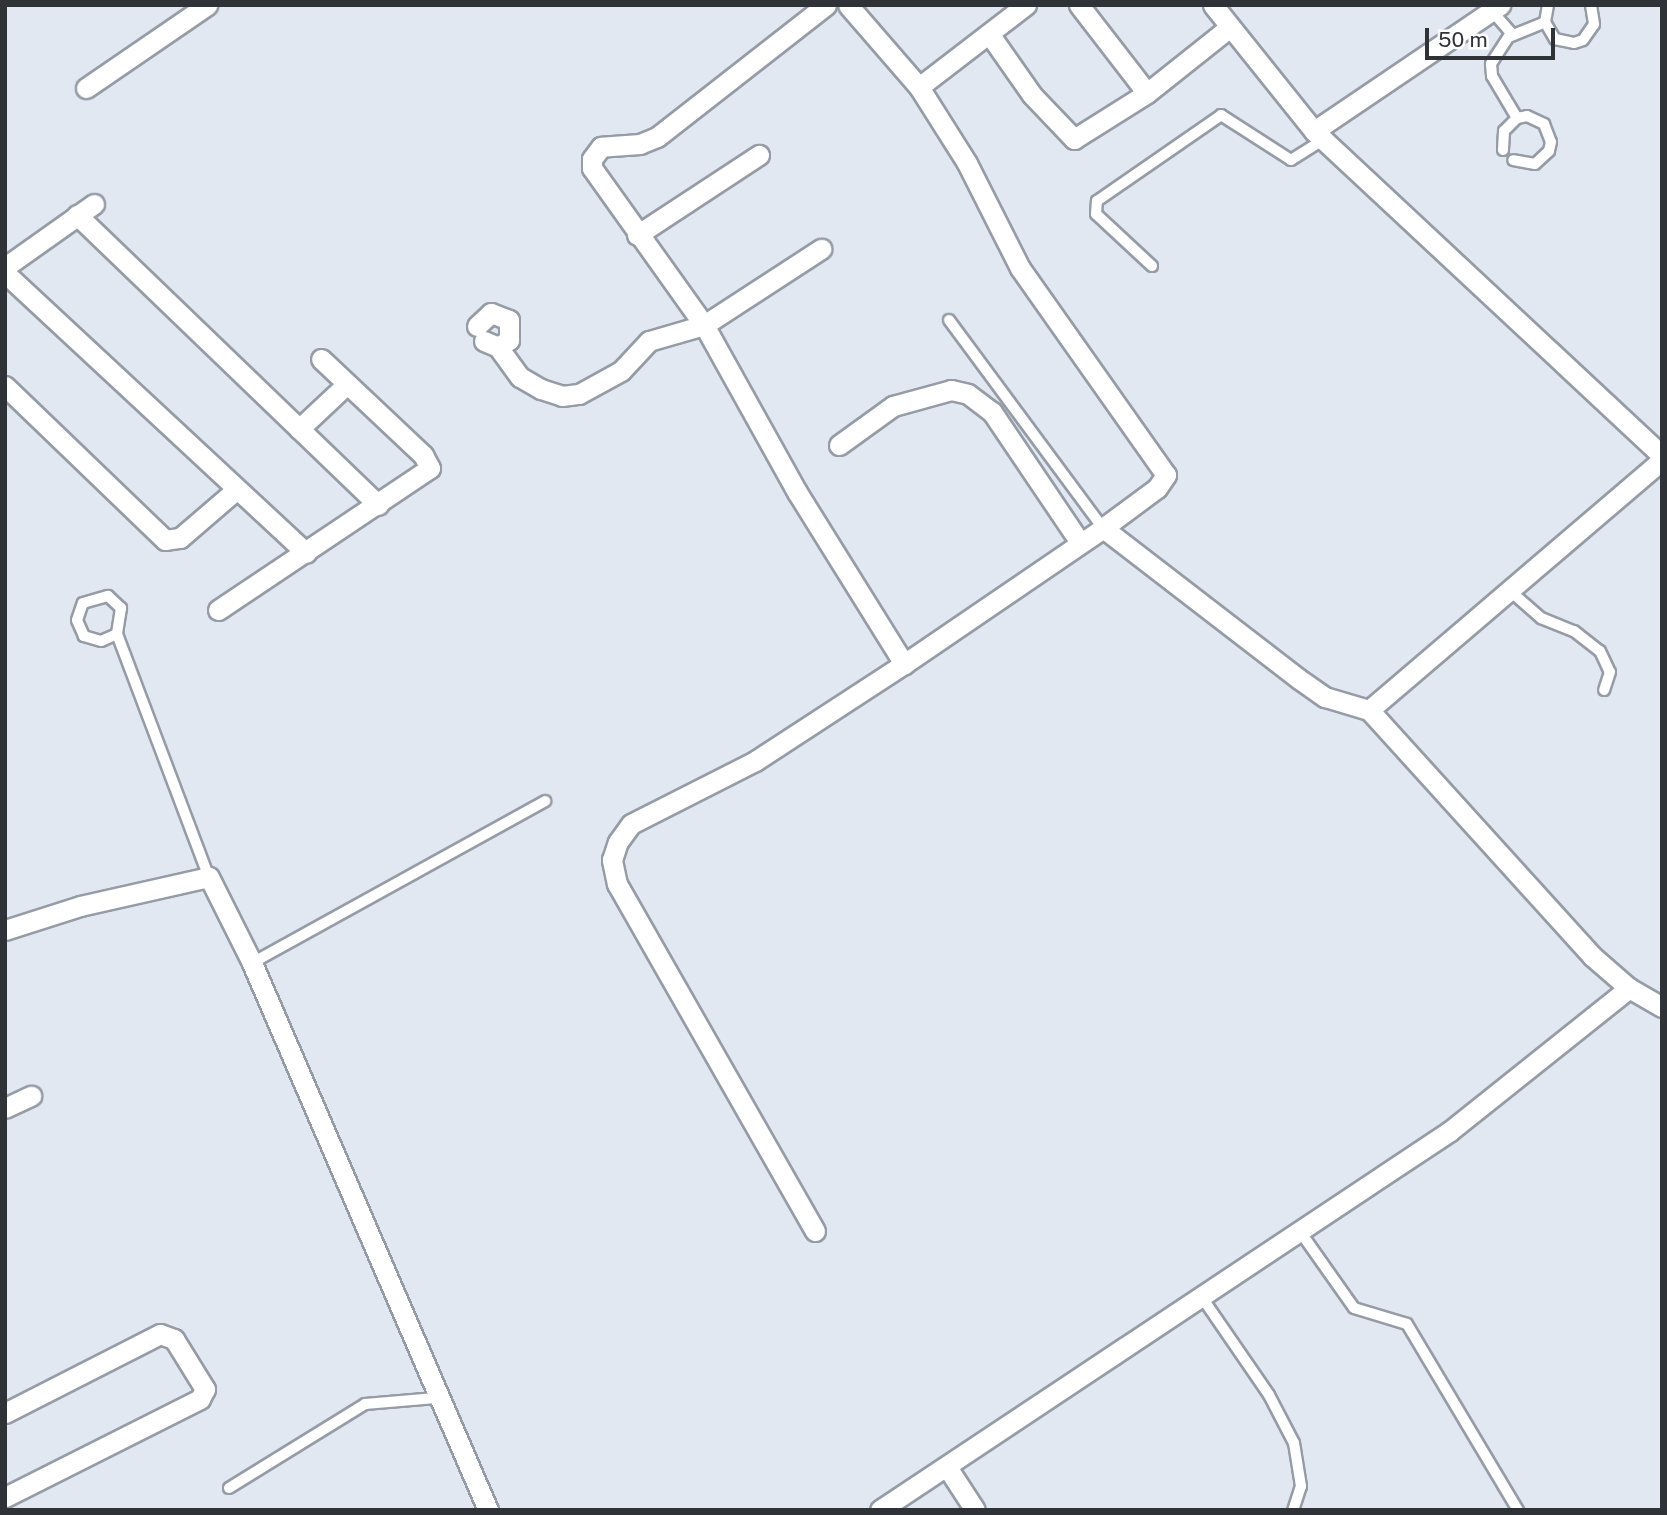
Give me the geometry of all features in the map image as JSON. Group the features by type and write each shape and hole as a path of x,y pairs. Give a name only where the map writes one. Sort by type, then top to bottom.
{"street":[{"path":"86,88 207,5"},
{"path":"826,5 657,137 595,152 592,168 704,325 797,492 904,664"},
{"path":"814,1231 636,920 614,876 613,852 631,824 755,761 904,664 1079,541 1103,528 1157,488 1166,470 1020,268 967,163 919,87 848,5"},
{"path":"919,87 1026,5"},
{"path":"1079,5 1146,93"},
{"path":"1213,5 1318,135 1662,458 1368,710"},
{"path":"1318,135 1496,8"},
{"path":"990,35 1070,138 1146,93 1230,27"},
{"path":"638,235 759,155"},
{"path":"5,267 94,204"},
{"path":"77,215 378,505"},
{"path":"486,338 520,377 552,394 579,394 621,371 649,341 704,325 821,249"},
{"path":"5,273 306,553"},
{"path":"218,610 425,473 430,465 321,359"},
{"path":"299,429 347,384"},
{"path":"5,386 165,540 180,538 237,489"},
{"path":"839,445 894,406 951,390 968,394 992,412 1079,541"},
{"path":"1103,528 1325,697 1368,710 1570,933 1629,988 1662,1007"},
{"path":"5,930 80,906 209,877 251,963 436,1398 488,1510"},
{"path":"880,1510 1298,1229 1450,1131 1629,988"},
{"path":"5,1108 31,1096"},
{"path":"5,1413 160,1334 174,1339 205,1389 200,1399 5,1497"},
{"path":"947,1467 975,1510"}],"lane":[{"path":"1548,5 1545,22 1555,39 1574,43 1583,40 1594,24 1591,5"},
{"path":"1496,8 1511,36"},
{"path":"1517,118 1490,70 1511,36 1545,22"},
{"path":"1152,266 1096,214 1094,206 1104,196 1221,115 1291,160 1318,135"},
{"path":"1503,150 1504,131 1517,118 1536,118 1544,124 1551,142 1543,159 1535,164 1513,160"},
{"path":"949,320 1103,528"},
{"path":"1509,590 1541,618 1573,631 1600,651 1610,672 1604,690"},
{"path":"117,634 102,642 85,636 77,620 83,603 99,595 116,601 123,617 117,634 209,877"},
{"path":"251,963 545,800"},
{"path":"1298,1229 1354,1308 1371,1316 1400,1320 1416,1335 1518,1510"},
{"path":"1202,1296 1290,1435 1301,1486 1293,1510"},
{"path":"229,1488 365,1405 436,1398"}]}
